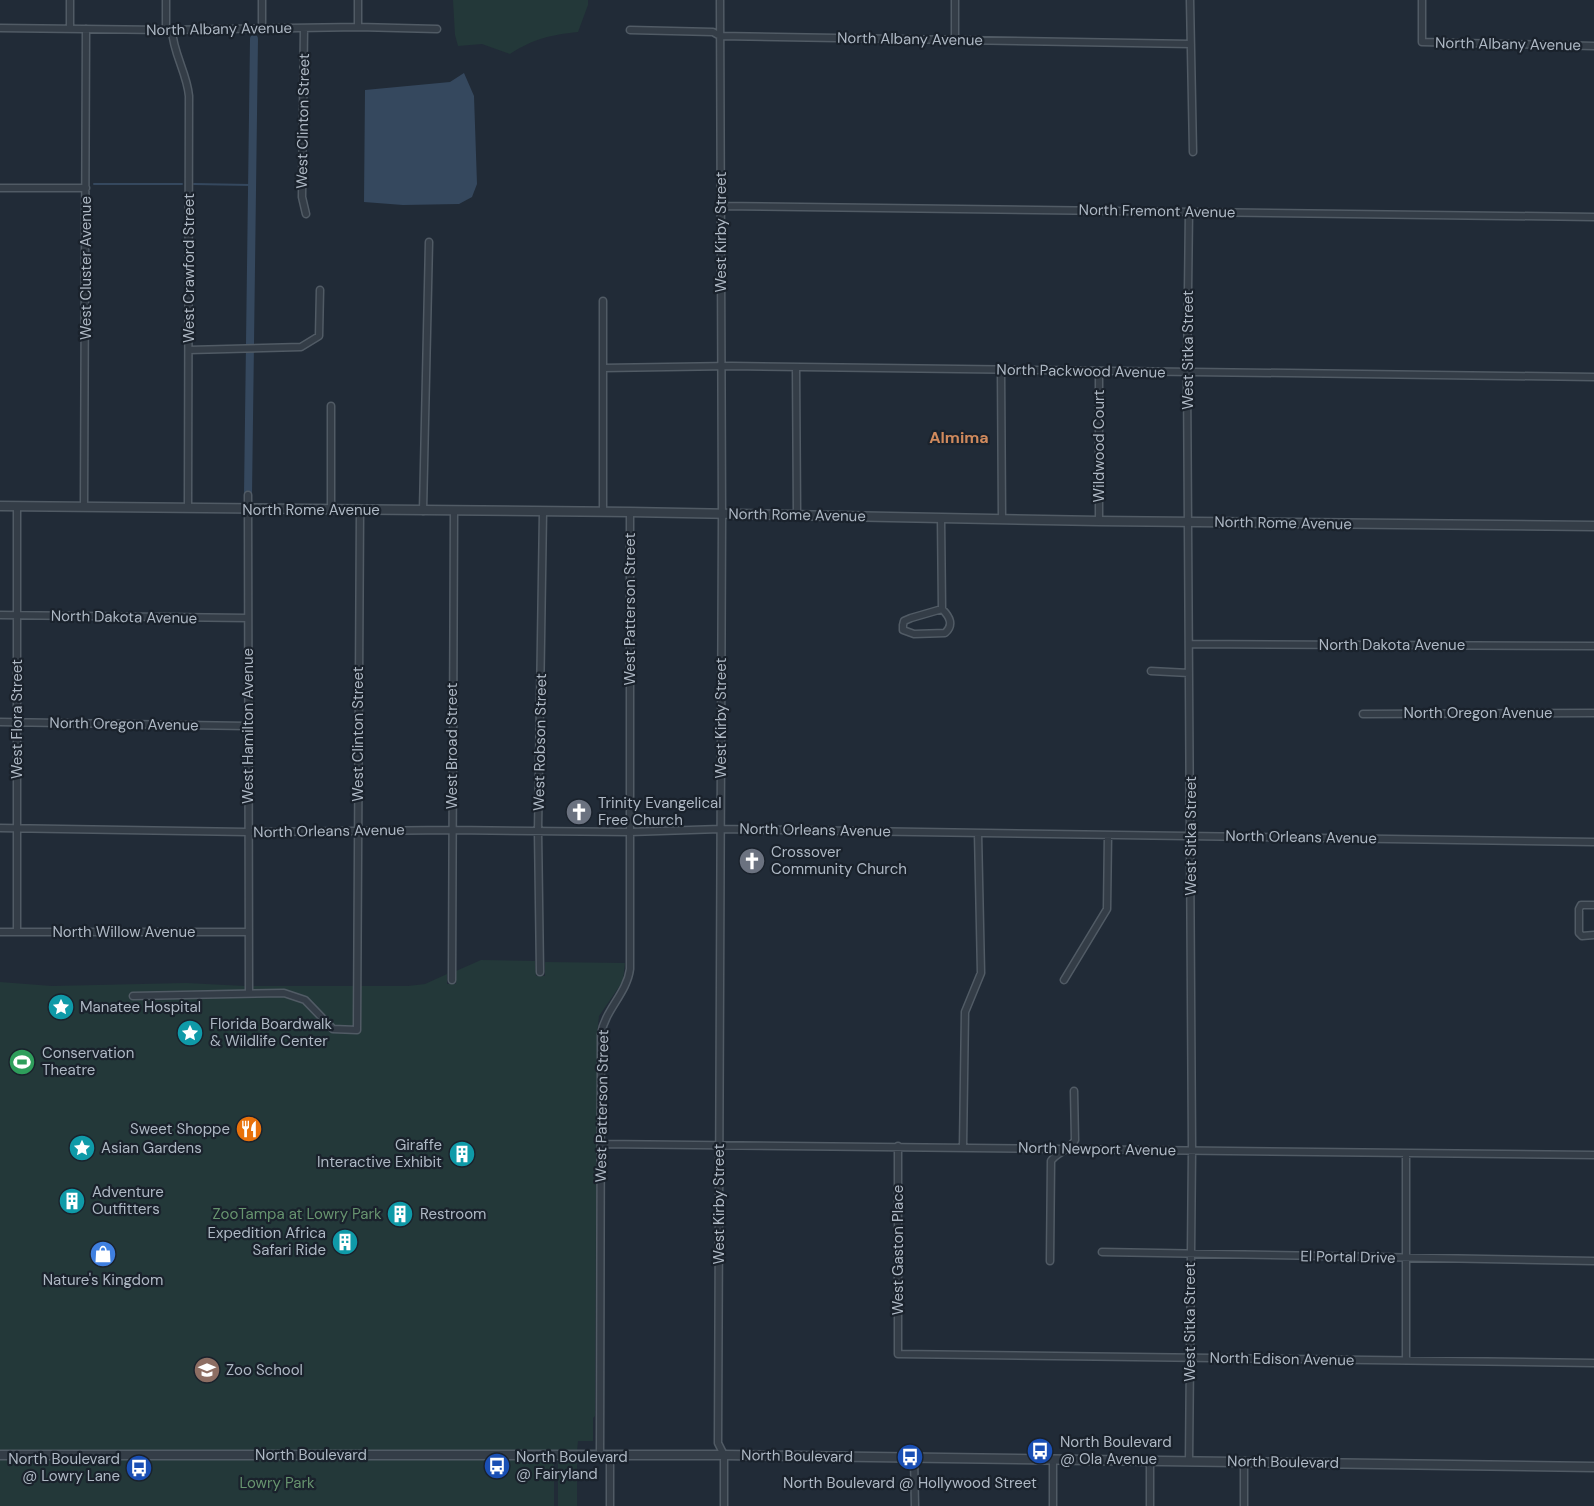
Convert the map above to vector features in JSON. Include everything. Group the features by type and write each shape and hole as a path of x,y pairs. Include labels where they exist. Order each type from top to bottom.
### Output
{"street":[{"path":"70,0 70,29"},
{"name":"West Crawford Street","path":"166,0 169,30 186,79 189,96 188,508"},
{"path":"262,0 262,28"},
{"path":"358,0 358,27"},
{"name":"West Kirby Street","path":"720,0 722,514 718,1443 724,1455 724,1506"},
{"path":"955,0 956,39"},
{"path":"1190,0 1193,152"},
{"name":"North Albany Avenue","path":"1422,0 1422,42 1594,46"},
{"name":"North Albany Avenue","path":"0,28 169,30 358,27 437,29"},
{"name":"West Clinton Street","path":"304,28 302,197 306,214"},
{"name":"West Cluster Avenue","path":"84,507 86,29"},
{"name":"North Albany Avenue","path":"630,30 713,32 720,36 1191,44"},
{"path":"0,188 86,188"},
{"name":"North Fremont Avenue","path":"720,206 1594,217"},
{"name":"West Sitka Street","path":"1189,211 1187,372 1192,1150 1189,1461"},
{"path":"423,511 429,242"},
{"path":"189,351 302,347 320,336 320,290"},
{"path":"603,301 603,512"},
{"name":"North Packwood Avenue","path":"603,368 722,366 1594,377"},
{"path":"796,367 797,515"},
{"path":"1002,370 1002,519"},
{"name":"Wildwood Court","path":"1099,371 1099,521"},
{"path":"331,406 331,509"},
{"name":"West Hamilton Avenue","path":"248,495 247,932 249,993"},
{"name":"North Rome Avenue","path":"0,506 630,512 1099,521 1594,526"},
{"name":"West Flora Street","path":"17,506 17,932"},
{"name":"West Clinton Street","path":"249,993 284,993 305,1000 333,1029 357,1030 360,510"},
{"name":"West Broad Street","path":"452,980 454,511"},
{"name":"West Robson Street","path":"540,972 538,831 543,512"},
{"name":"West Patterson Street","path":"600,1455 602,1028 606,1016 626,986 629,975 630,512"},
{"path":"941,518 942,609 950,619 950,627 945,633 914,634 903,630 903,625 908,620 942,609"},
{"name":"North Dakota Avenue","path":"0,615 248,618"},
{"name":"North Dakota Avenue","path":"1189,644 1594,646"},
{"path":"1151,671 1189,673"},
{"name":"North Oregon Avenue","path":"1363,714 1594,713"},
{"name":"North Oregon Avenue","path":"0,722 247,726"},
{"name":"North Orleans Avenue","path":"0,828 247,832 452,830 630,832 720,829 1594,842"},
{"path":"963,1147 965,1012 981,973 978,833"},
{"path":"1064,980 1107,909 1108,835"},
{"path":"1594,905 1581,905 1579,909 1579,933 1582,936 1594,935"},
{"name":"North Willow Avenue","path":"0,932 247,932"},
{"path":"133,996 249,993"},
{"path":"1050,1261 1051,1161 1055,1155 1068,1148 1075,1140 1074,1091"},
{"name":"North Newport Avenue","path":"600,1144 1594,1155"},
{"name":"West Gaston Place","path":"898,1146 898,1354"},
{"path":"1406,1153 1406,1360"},
{"name":"El Portal Drive","path":"1102,1252 1594,1261"},
{"name":"North Edison Avenue","path":"898,1354 1594,1363"},
{"name":"North Boulevard","path":"0,1455 724,1455 1594,1467"},
{"path":"610,1455 610,1506"},
{"path":"914,1457 915,1506"},
{"path":"1053,1459 1053,1506"},
{"path":"1150,1460 1150,1506"},
{"path":"1244,1461 1244,1506"}],"green space":[{"path":"453,0 588,0 588,5 578,32 542,38 510,54 482,44 458,46"},
{"name":"ZooTampa at Lowry Park","path":"481,960 535,961 536,976 545,976 545,962 625,963 623,981 599,1016 597,1034 593,1441 578,1441 577,1451 0,1451 0,982 52,986 186,983 245,986 408,986 425,984 447,974 447,984 456,984 456,971"},
{"name":"Lowry Park","path":"0,1458 554,1460 554,1506 0,1506"},
{"path":"577,1459 577,1506 558,1506 558,1460"}],"water":[{"path":"464,73 474,96 477,184 472,197 459,204 403,205 364,202 365,90 450,82"}],"waterway":[{"path":"248,495 254,39"},
{"path":"94,184 182,184"},
{"path":"194,184 251,185"}],"place":[{"name":"Trinity Evangelical Free Church","path":"579,812"},
{"name":"Crossover Community Church","path":"752,861"},
{"name":"Manatee Hospital","path":"61,1007"},
{"name":"Florida Boardwalk & Wildlife Center","path":"190,1033"},
{"name":"Conservation Theatre","path":"22,1062"},
{"name":"Sweet Shoppe","path":"249,1129"},
{"name":"Asian Gardens","path":"82,1148"},
{"name":"Giraffe Interactive Exhibit","path":"462,1154"},
{"name":"Adventure Outfitters","path":"72,1201"},
{"name":"Restroom","path":"400,1214"},
{"name":"Expedition Africa Safari Ride","path":"345,1242"},
{"name":"Nature's Kingdom","path":"103,1254"},
{"name":"Zoo School","path":"207,1370"},
{"name":"North Boulevard @ Ola Avenue","path":"1040,1451"},
{"name":"North Boulevard @ Hollywood Street","path":"910,1457"},
{"name":"North Boulevard @ Fairyland","path":"497,1466"},
{"name":"North Boulevard @ Lowry Lane","path":"139,1468"}],"district":[{"name":"Almima","path":"959,437"}]}
